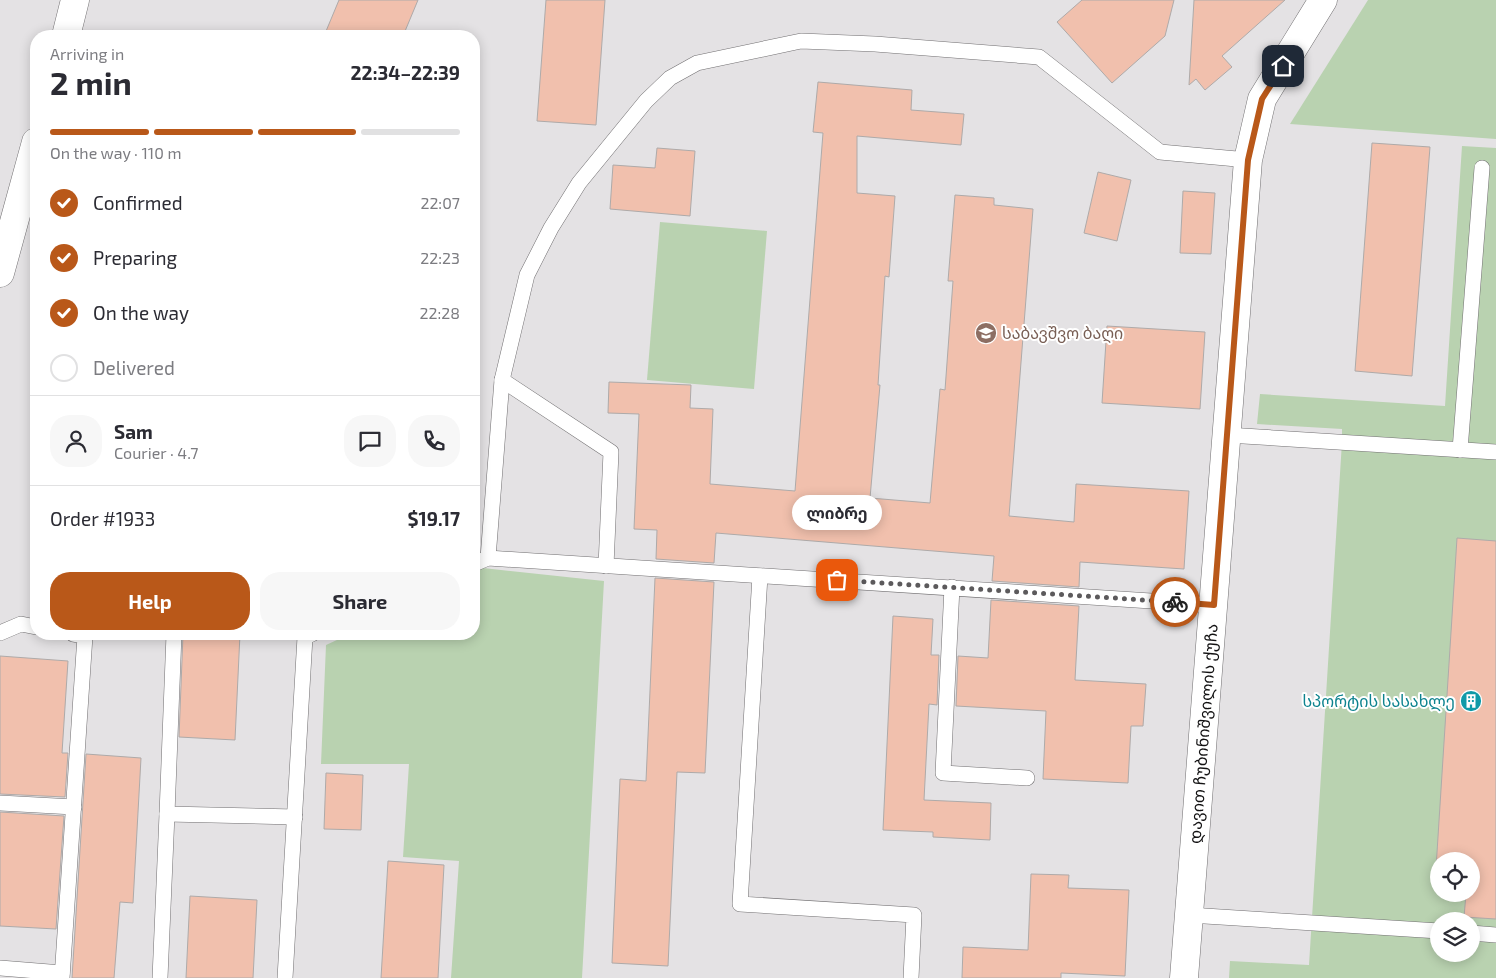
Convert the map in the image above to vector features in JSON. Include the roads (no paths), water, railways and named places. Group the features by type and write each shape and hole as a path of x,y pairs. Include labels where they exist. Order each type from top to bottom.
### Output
{"street":[{"path":"68,30 76,0"},
{"name":"დავით ჩუბინიშვილის ქუჩა","path":"1184,978 1248,160 1262,99 1323,0"},
{"path":"0,273 30,164"}],"lane":[{"path":"488,558 502,380 527,275 550,228 579,183 646,101 670,78 697,63 801,40 1039,57 1160,152 1248,160"},
{"path":"1460,450 1482,168"},
{"path":"502,380 611,452 606,566"},
{"path":"1226,435 1496,452"},
{"path":"480,561 488,558 1214,605"},
{"path":"760,576 740,904 914,915 911,978"},
{"path":"952,587 943,772 1027,778"},
{"path":"0,633 21,624 30,625"},
{"path":"0,968 62,975 85,640"},
{"path":"160,978 174,640"},
{"path":"285,978 308,640"},
{"path":"0,802 74,806"},
{"path":"167,814 295,818"},
{"path":"1189,915 1430,930"},
{"path":"1480,934 1496,935"}],"place":[{"name":"საბავშვო ბაღი","path":"986,333"},
{"name":"ლიბრე","path":"837,580"},
{"name":"სპორტის სასახლე","path":"1471,701"}]}
